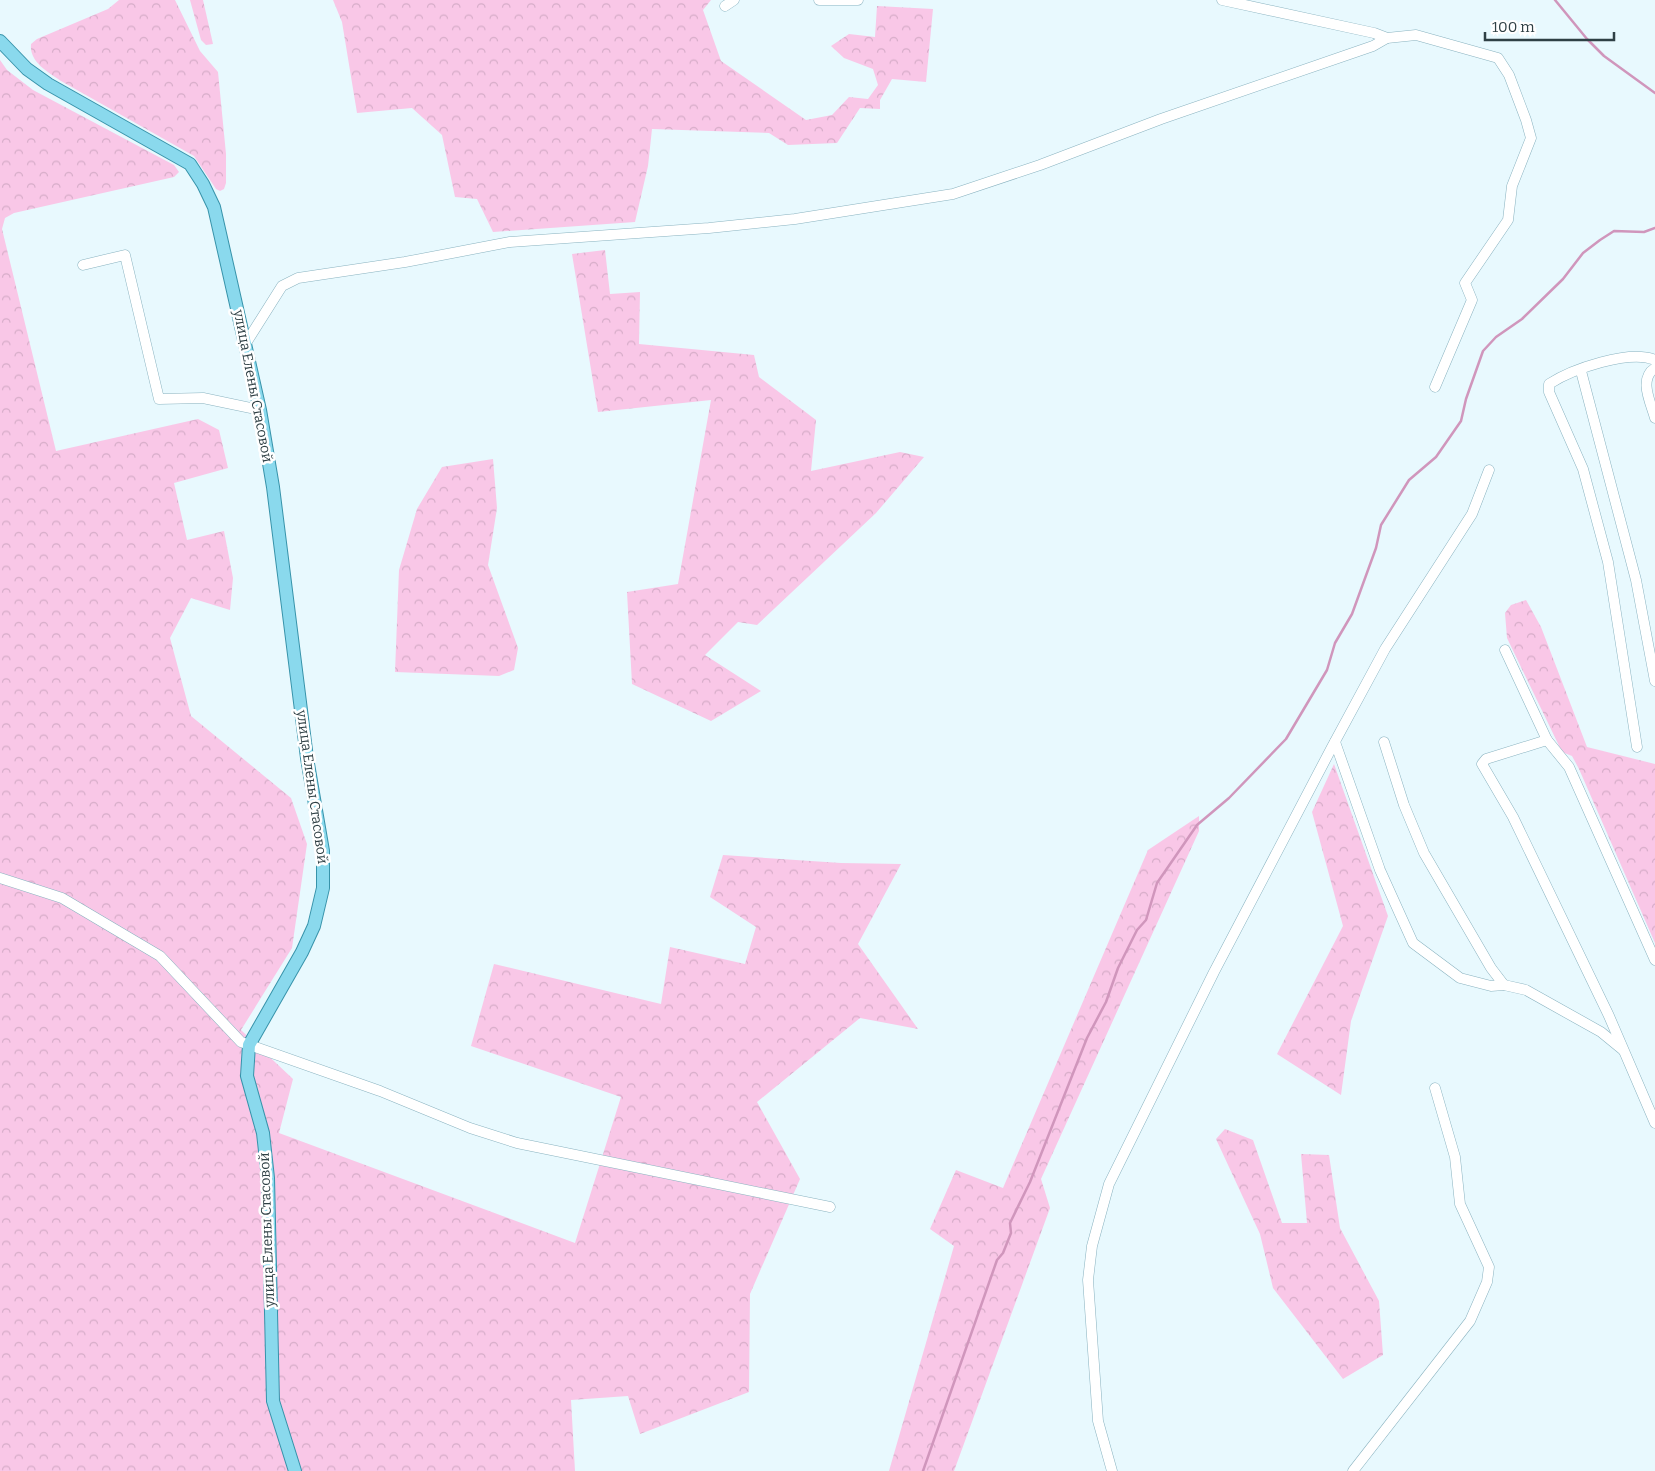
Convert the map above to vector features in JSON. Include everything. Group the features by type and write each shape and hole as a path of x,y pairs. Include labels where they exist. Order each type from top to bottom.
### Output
{"main road":[{"name":"улица Елены Стасовой","path":"0,40 27,69 48,84 190,164 203,184 214,207 260,410 272,486 307,758 323,851 324,888 314,926 302,952 248,1044 247,1076 262,1133 268,1178 273,1402 295,1471"}],"street":[{"path":"819,0 858,0"},
{"path":"1222,0 1374,33 1388,38"},
{"path":"246,343 282,286 298,278 405,262 510,242 709,228 795,219 953,194 1040,165 1160,119 1373,46 1388,38 1416,35 1498,58 1509,75 1526,120 1530,138 1512,186 1508,220 1465,283 1472,300 1435,387"},
{"path":"83,264 126,256 159,399 203,398 260,410"},
{"path":"1637,747 1608,562 1583,470 1549,392 1549,384 1559,378 1596,364 1624,357 1642,355 1655,360"},
{"path":"1655,368 1647,377 1646,385 1655,418"},
{"path":"1581,370 1636,580 1655,681"},
{"path":"1112,1471 1098,1421 1088,1280 1092,1246 1110,1184 1214,972 1335,742 1385,649 1472,514 1489,470"},
{"path":"1505,650 1546,740 1569,767 1655,960"},
{"path":"1546,740 1486,759 1482,764 1513,817 1609,1016 1655,1123"},
{"path":"1335,742 1377,862 1413,943 1460,978 1491,986 1504,985 1526,990 1601,1032 1624,1052"},
{"path":"1384,742 1404,804 1424,853 1491,968 1504,985"},
{"path":"0,878 62,898 160,956 241,1042 380,1091 470,1128 517,1144 830,1207"},
{"path":"1354,1471 1470,1321 1487,1282 1489,1267 1460,1204 1455,1157 1435,1088"}],"green space":[{"path":"119,0 175,0 200,51 218,72 226,154 226,183 224,189 220,191 216,189 194,156 61,81 40,66 33,56 31,44 37,39 108,9"},
{"path":"190,0 203,0 213,44 206,45 201,40"},
{"path":"333,0 711,0 703,10 721,61 806,120 832,115 849,97 868,99 878,85 873,69 844,58 831,46 849,34 875,37 877,6 933,9 926,82 892,79 880,100 880,109 860,108 837,143 788,145 769,133 652,129 648,166 635,222 493,232 477,199 455,197 442,135 412,108 357,113 342,22"},
{"path":"0,60 7,70 33,90 174,165 179,172 174,177 14,213 5,218 2,229 56,451 198,419 219,430 228,468 174,483 187,540 224,531 233,578 230,610 191,598 170,638 191,716 291,798 307,844 292,948 241,1030 293,1079 279,1133 575,1243 621,1097 471,1046 494,964 661,1004 670,947 745,964 756,927 710,897 723,855 841,863 901,864 858,944 918,1029 860,1018 757,1102 800,1179 750,1294 749,1392 640,1434 628,1396 571,1400 575,1471 0,1471"},
{"path":"605,250 610,294 640,292 639,344 754,355 759,377 816,420 811,471 900,452 924,457 876,513 757,625 738,622 705,655 761,691 711,721 632,684 627,592 678,584 711,400 598,412 572,254"},
{"path":"493,459 497,508 488,565 518,648 514,670 499,676 395,672 399,570 417,509 442,467"},
{"path":"1526,600 1541,627 1587,747 1655,764 1655,943 1579,769 1572,756 1562,752 1507,638 1505,613 1511,605"},
{"path":"1334,764 1388,916 1351,1021 1341,1095 1277,1054 1343,926 1312,812"},
{"path":"1199,816 1199,831 1041,1179 1050,1208 954,1471 889,1471 954,1246 930,1229 956,1170 1003,1188 1148,850"},
{"path":"1225,1129 1253,1140 1282,1223 1307,1223 1301,1154 1329,1155 1340,1228 1379,1301 1383,1355 1343,1379 1273,1288 1260,1234 1216,1139"}],"waterway":[{"path":"1555,0 1587,39 1604,56 1655,93"},
{"path":"923,1471 997,1260 1003,1253 1011,1233 1010,1223 1030,1182 1087,1038 1106,1002 1118,968 1137,930 1146,920 1157,883 1197,825 1229,798 1286,739 1327,670 1335,643 1352,614 1376,548 1381,525 1409,480 1436,457 1461,421 1466,399 1483,351 1496,337 1522,319 1563,279 1583,253 1600,240 1614,231 1644,232 1655,228"}]}
